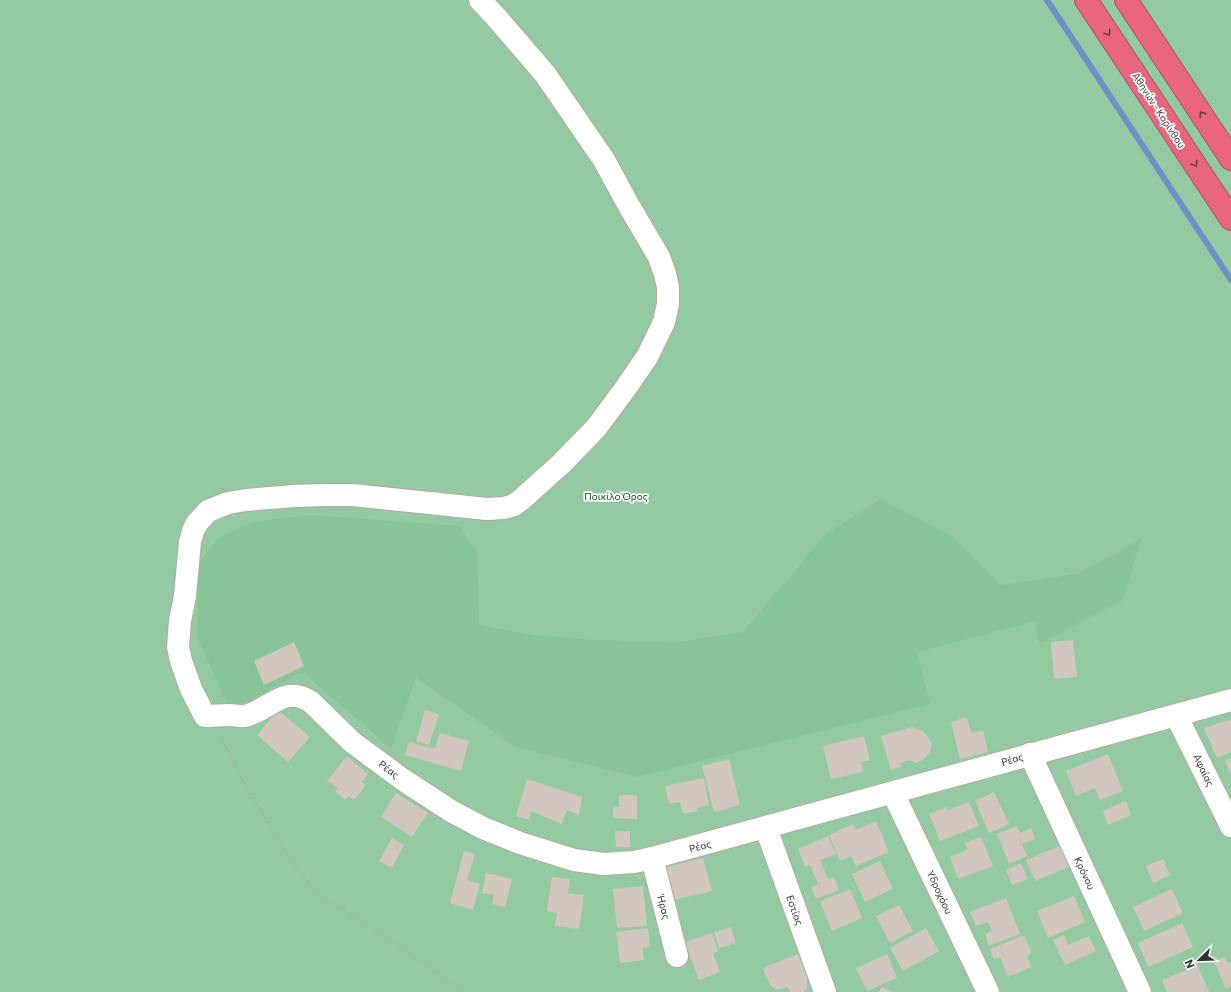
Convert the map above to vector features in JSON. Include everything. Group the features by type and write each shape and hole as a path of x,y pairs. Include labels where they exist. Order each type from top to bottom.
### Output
{"highway":[{"name":"Αθηνών - Κορίνθου","path":"1086,0 1231,219"},
{"path":"1126,0 1231,159"}],"street":[{"path":"205,716 191,689 183,667 178,646 180,621 185,596 190,542 193,531 202,516 208,511 228,503 294,496 352,495 487,509 504,508 514,505 561,464 596,428 647,357 664,322 668,304 666,274 659,257 604,160 545,74 480,0"},
{"name":"Ρέας","path":"205,716 246,716 286,697 296,696 304,698 352,742 402,779 451,812 483,828 520,843 574,860 604,864 652,858 1231,700"},
{"name":"Αφαίας","path":"1176,715 1231,826"},
{"name":"Κρόνου","path":"1030,754 1140,992"},
{"name":"Υδροχόου","path":"893,793 988,992"},
{"name":"Εστίας","path":"766,828 825,992"},
{"name":"Ήρας","path":"652,858 677,956"}],"path":[{"path":"205,716 222,739 250,794 294,865 317,893 406,950 464,992"}],"green space":[{"name":"Ποικίλο Όρος","path":"0,0 1231,0 1231,992 0,992"},
{"path":"881,499 951,536 1001,585 1077,574 1141,539 1123,600 1042,642 1038,642 1036,621 917,652 930,704 638,777 516,747 416,678 391,748 302,672 231,711 198,639 197,565 218,538 252,522 311,515 460,526 478,555 479,625 533,635 592,640 678,642 743,632 826,534"}],"building":[{"path":"1073,640 1077,677 1054,679 1051,642"},
{"path":"294,642 304,666 264,685 254,661"},
{"path":"278,710 310,737 288,762 257,735"},
{"path":"425,710 439,714 429,745 416,741"},
{"path":"967,717 971,733 983,730 988,752 960,759 951,722"},
{"path":"1231,719 1231,752 1217,758 1204,728"},
{"path":"912,727 923,731 930,739 932,744 929,754 921,761 916,763 910,760 900,763 901,767 891,770 881,736"},
{"path":"440,733 469,741 461,771 405,755 409,742 435,749"},
{"path":"864,736 870,760 861,762 863,772 831,779 823,746"},
{"path":"1108,754 1123,791 1100,800 1095,788 1076,796 1066,771"},
{"path":"347,756 368,774 362,782 366,785 354,800 349,796 346,800 335,792 338,788 327,781"},
{"path":"1231,758 1231,775 1225,761"},
{"path":"729,759 740,805 714,812 702,766"},
{"path":"704,778 709,805 697,808 698,811 683,814 680,802 669,804 665,786"},
{"path":"527,779 582,797 579,815 567,810 562,824 531,811 529,820 516,816"},
{"path":"994,792 1009,824 989,833 975,801"},
{"path":"396,793 428,813 412,837 381,817"},
{"path":"619,795 637,795 637,819 613,818 613,807 619,807"},
{"path":"1126,801 1131,815 1108,825 1103,811"},
{"path":"969,802 979,826 940,841 929,814 947,807 948,810"},
{"path":"876,821 889,852 856,866 851,856 840,861 829,835 853,824 856,830"},
{"path":"1017,826 1020,833 1031,828 1035,839 1022,844 1027,856 1009,864 997,834"},
{"path":"615,831 630,831 630,847 616,847"},
{"path":"828,836 836,854 820,860 828,879 834,877 839,890 816,899 811,887 818,884 810,865 805,867 798,849"},
{"path":"981,837 993,866 958,879 950,857 968,849 965,843"},
{"path":"392,838 404,845 392,868 379,861"},
{"path":"1060,846 1069,867 1035,881 1026,860"},
{"path":"464,851 475,854 467,880 480,884 473,910 450,903"},
{"path":"703,858 712,891 670,901 662,868"},
{"path":"1163,859 1170,875 1153,883 1146,866"},
{"path":"880,861 893,889 865,902 852,874"},
{"path":"1021,863 1028,879 1012,885 1006,870"},
{"path":"486,873 512,879 505,907 492,904 494,895 482,893"},
{"path":"552,877 570,879 568,893 584,895 579,929 555,926 557,913 547,911"},
{"path":"643,886 647,926 617,928 613,889"},
{"path":"850,889 862,918 832,931 820,901"},
{"path":"1172,889 1183,913 1144,931 1133,907"},
{"path":"1074,896 1085,922 1048,938 1037,911"},
{"path":"1006,898 1020,934 989,946 985,934 992,931 988,922 976,926 970,912"},
{"path":"899,905 913,931 890,943 876,916"},
{"path":"1182,923 1193,947 1148,967 1138,943"},
{"path":"731,927 736,943 719,948 714,932"},
{"path":"648,928 650,947 643,948 644,960 620,963 616,932"},
{"path":"926,928 939,951 903,971 890,948"},
{"path":"712,933 718,951 713,953 720,972 699,980 685,942"},
{"path":"1024,935 1032,953 1027,956 1031,967 1008,977 1000,957 994,959 990,949"},
{"path":"1064,935 1068,945 1089,936 1096,951 1065,965 1053,940"},
{"path":"798,954 807,978 807,988 804,992 790,992 787,987 777,990 770,985 763,968"},
{"path":"887,954 897,978 867,991 856,968"},
{"path":"1225,957 1227,963 1231,962 1231,986 1226,989 1214,961"},
{"path":"1198,966 1209,992 1167,992 1162,980"},
{"path":"881,987 893,992 879,992"}],"waterway":[{"path":"1047,0 1231,280"}]}
